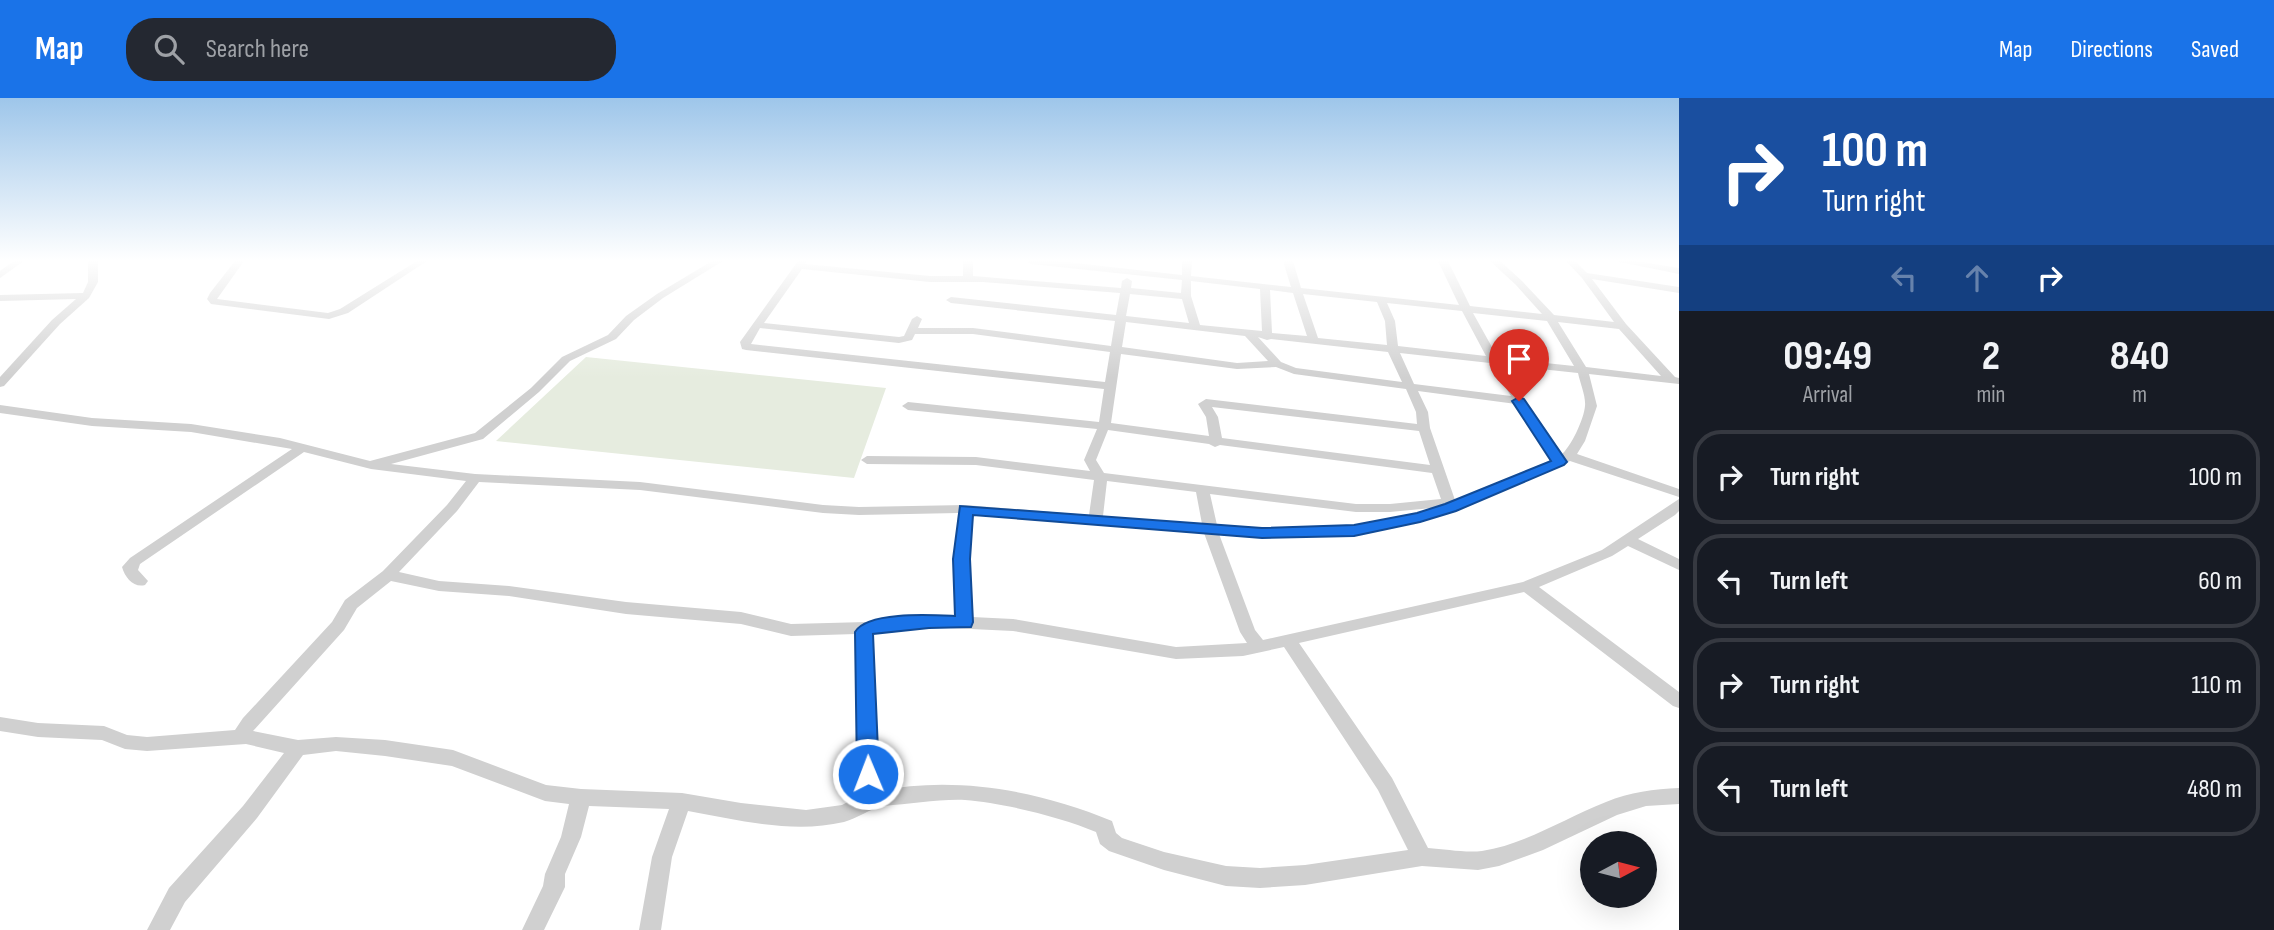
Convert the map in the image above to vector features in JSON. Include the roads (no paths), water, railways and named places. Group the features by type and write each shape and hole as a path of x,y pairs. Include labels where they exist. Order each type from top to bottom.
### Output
{"street":[{"path":"0,384 56,322 82,300"},
{"path":"213,300 329,316 344,311 362,300"},
{"path":"371,465 478,436 535,390 566,359 612,337 630,318 655,300"},
{"path":"775,300 745,342 746,347 1110,386"},
{"path":"951,300 1195,325 1266,337 1677,383"},
{"path":"1095,520 1101,478 1090,460 1104,426 1124,300"},
{"path":"1187,300 1195,325"},
{"path":"1265,300 1266,337"},
{"path":"1301,300 1314,342"},
{"path":"1450,505 1413,387 1394,351 1390,321 1381,300 1622,326"},
{"path":"1461,300 1519,401 1564,459 1679,493"},
{"path":"0,409 92,422 191,428 303,447 371,465 475,478 640,486 835,510 965,509 1262,533 1354,531 1420,517 1450,505 1564,459 1579,441 1591,406 1583,371 1550,317 1535,300"},
{"path":"1602,300 1622,326 1677,383"},
{"path":"758,325 899,340 908,338 917,319"},
{"path":"911,331 973,331 1237,366 1278,364"},
{"path":"1249,334 1278,364 1294,372 1519,401"},
{"path":"1216,443 1216,432 1204,404 1206,403 1424,428"},
{"path":"908,406 1104,426 1216,443 1437,470"},
{"path":"140,581 131,572 130,567 135,561 303,447"},
{"path":"867,460 976,461 1356,508 1450,505"},
{"path":"246,737 244,731 249,723 338,626 351,604 388,575 452,508 475,478"},
{"path":"1202,490 1209,529 1239,611 1259,647"},
{"path":"964,622 961,559 965,509"},
{"path":"388,575 439,586 509,591 626,608 741,618 780,629 867,628 929,621 964,622 1013,625 1176,653 1224,652 1259,647 1527,586 1607,553 1676,511"},
{"path":"1628,540 1679,565"},
{"path":"1527,586 1679,701"},
{"path":"867,628 864,632 869,801"},
{"path":"1287,639 1385,784 1422,857"},
{"path":"0,724 38,730 104,733 125,741 147,744 246,737 298,748 336,744 385,748 453,758 545,793 682,801 741,813 806,819 844,813 869,801 964,792 1079,816 1105,827 1107,838 1116,845 1164,861 1226,876 1305,875 1422,857 1478,861 1536,844 1612,808 1646,798 1679,796"},
{"path":"158,930 177,895 250,811 298,748"},
{"path":"533,930 554,887 555,874 571,837 581,797"},
{"path":"650,930 662,857 682,801"}]}
